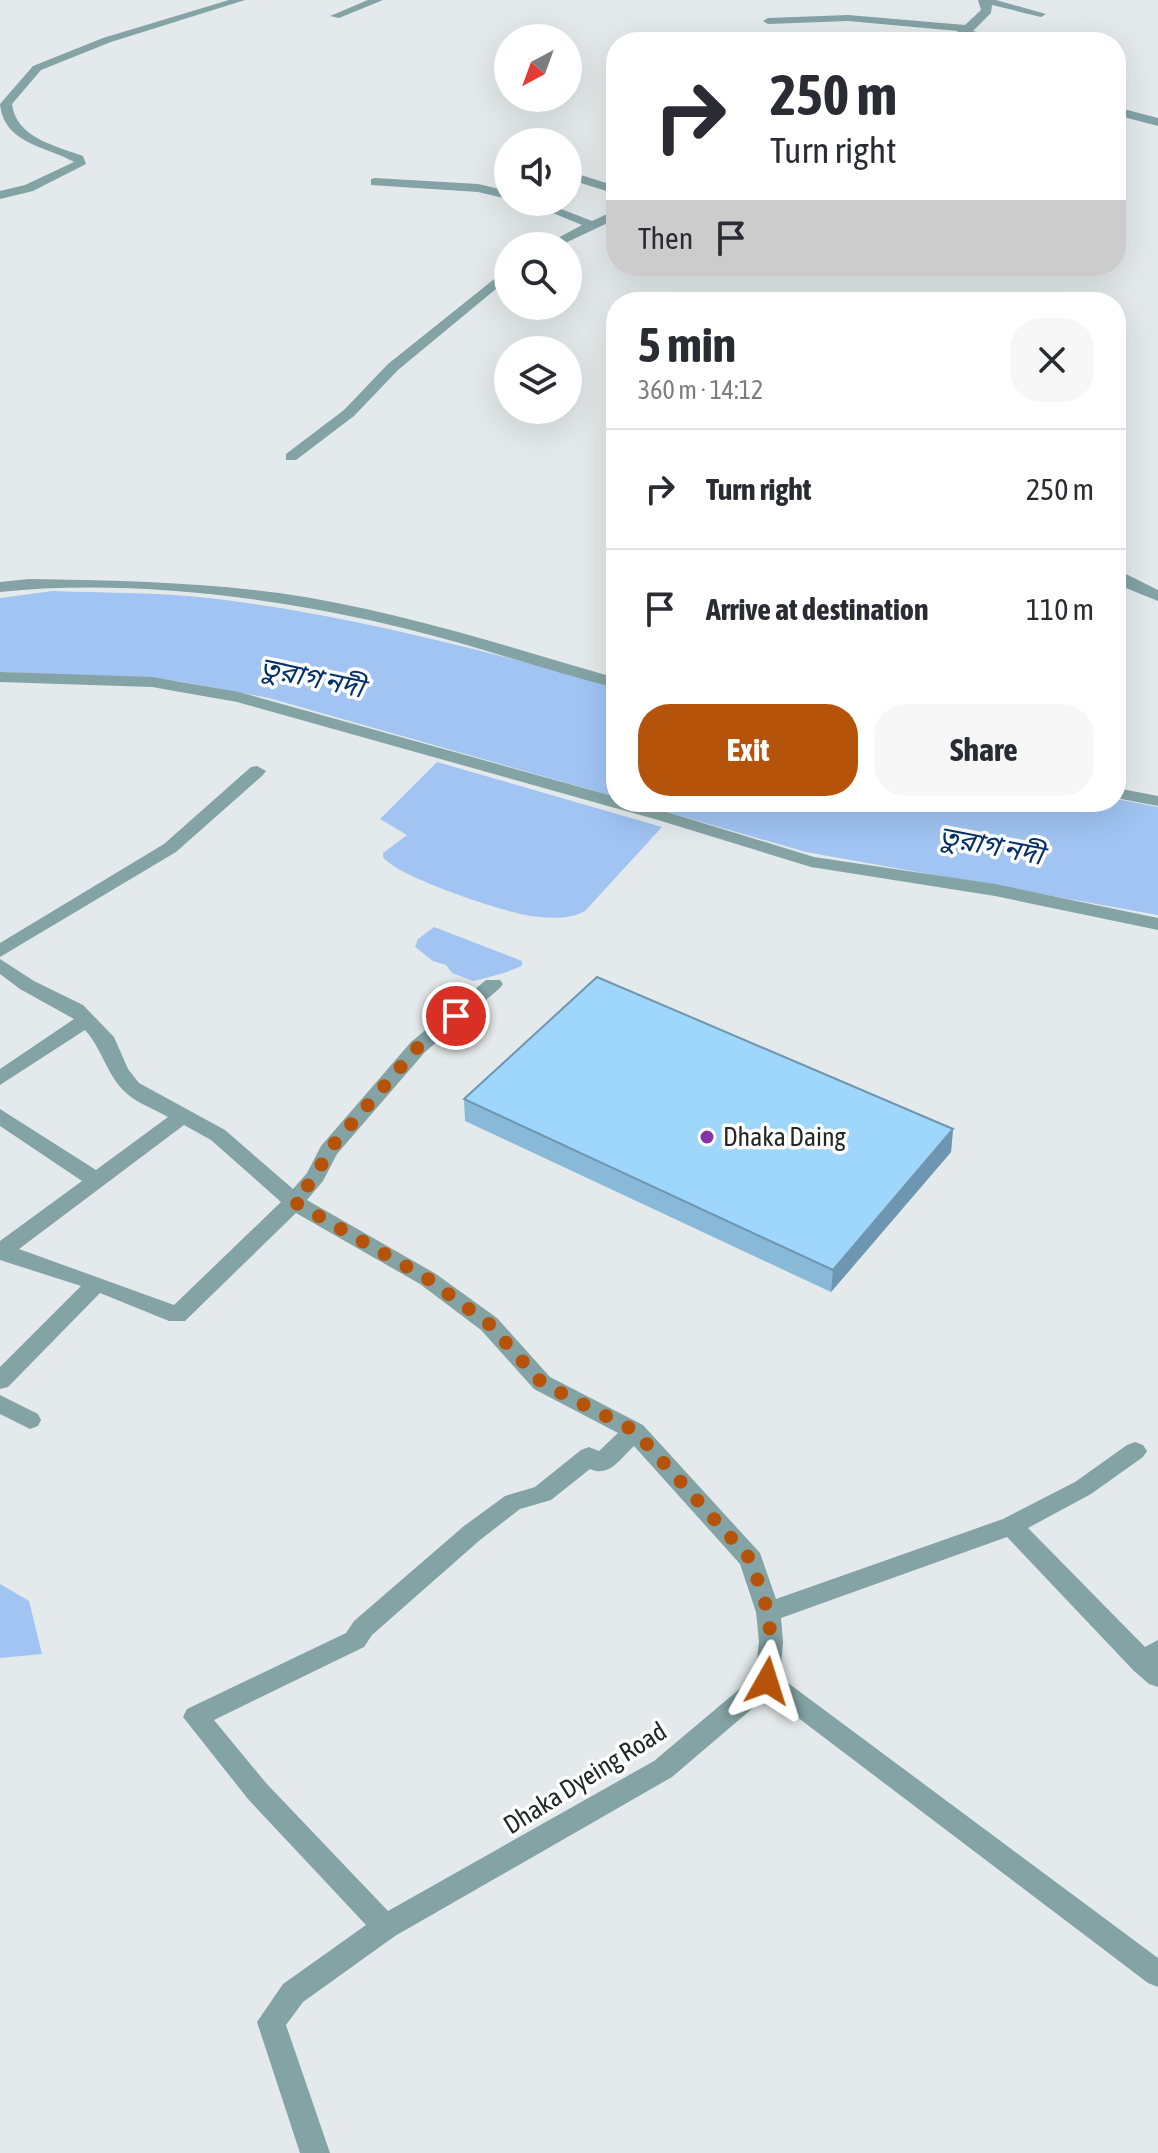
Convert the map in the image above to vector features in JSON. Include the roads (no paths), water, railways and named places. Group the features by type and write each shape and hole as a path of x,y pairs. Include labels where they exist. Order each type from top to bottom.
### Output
{"street":[{"path":"0,195 29,188 80,164 79,159 21,133 8,119 6,104 37,68 128,32 240,0"},
{"path":"335,16 378,0"},
{"path":"966,31 987,11 984,1 1041,14"},
{"path":"768,21 848,18 970,32"},
{"path":"1126,114 1158,122"},
{"path":"582,179 606,187"},
{"path":"375,182 478,188 494,192"},
{"path":"569,216 592,225"},
{"path":"578,232 606,219"},
{"path":"291,457 349,413 434,330 494,283"},
{"path":"1126,583 1158,596"},
{"path":"0,587 29,584 139,585 280,598 412,625 606,680"},
{"path":"0,677 152,682 239,697 606,800"},
{"path":"0,951 170,848 257,771"},
{"path":"1126,795 1158,801"},
{"path":"650,812 811,862 995,890 1158,924"},
{"path":"0,965 27,985 76,1009 107,1042 119,1071 132,1088 218,1135 294,1202 428,1279 489,1324 542,1383 635,1431 751,1560 768,1612 771,1642 767,1681 1158,1974"},
{"path":"1,1252 97,1283 177,1315 294,1202 316,1176 328,1151 418,1047 493,984"},
{"path":"0,1078 86,1020"},
{"path":"0,1116 97,1181"},
{"path":"1,1252 183,1116"},
{"path":"0,1381 97,1283"},
{"path":"0,1404 30,1420"},
{"path":"385,1927 257,1791 196,1717 355,1640 363,1628 461,1542 513,1502 543,1494 589,1456 600,1464 635,1431"},
{"path":"768,1612 1011,1526 1083,1488 1135,1451"},
{"path":"1011,1526 1153,1664"},
{"name":"Dhaka Dyeing Road","path":"315,2153 271,2022 293,1993 385,1927 663,1769 767,1681"}],"water":[{"name":"তুরাগ নদী","path":"53,591 145,593 252,604 357,622 606,683 606,794 269,698 178,681 0,672 0,598"},
{"path":"437,762 662,827 585,911 552,918 498,908 429,883 392,865 383,853 407,835 380,819"},
{"name":"তুরাগ নদী","path":"1126,801 1158,807 1158,915 806,852 667,812 1126,812"},
{"path":"434,927 522,961 522,965 473,981 452,973 446,965 433,961 415,947 418,939"},
{"path":"0,1584 29,1601 42,1654 0,1658"}],"place":[{"name":"Dhaka Daing","path":"707,1137"}]}
